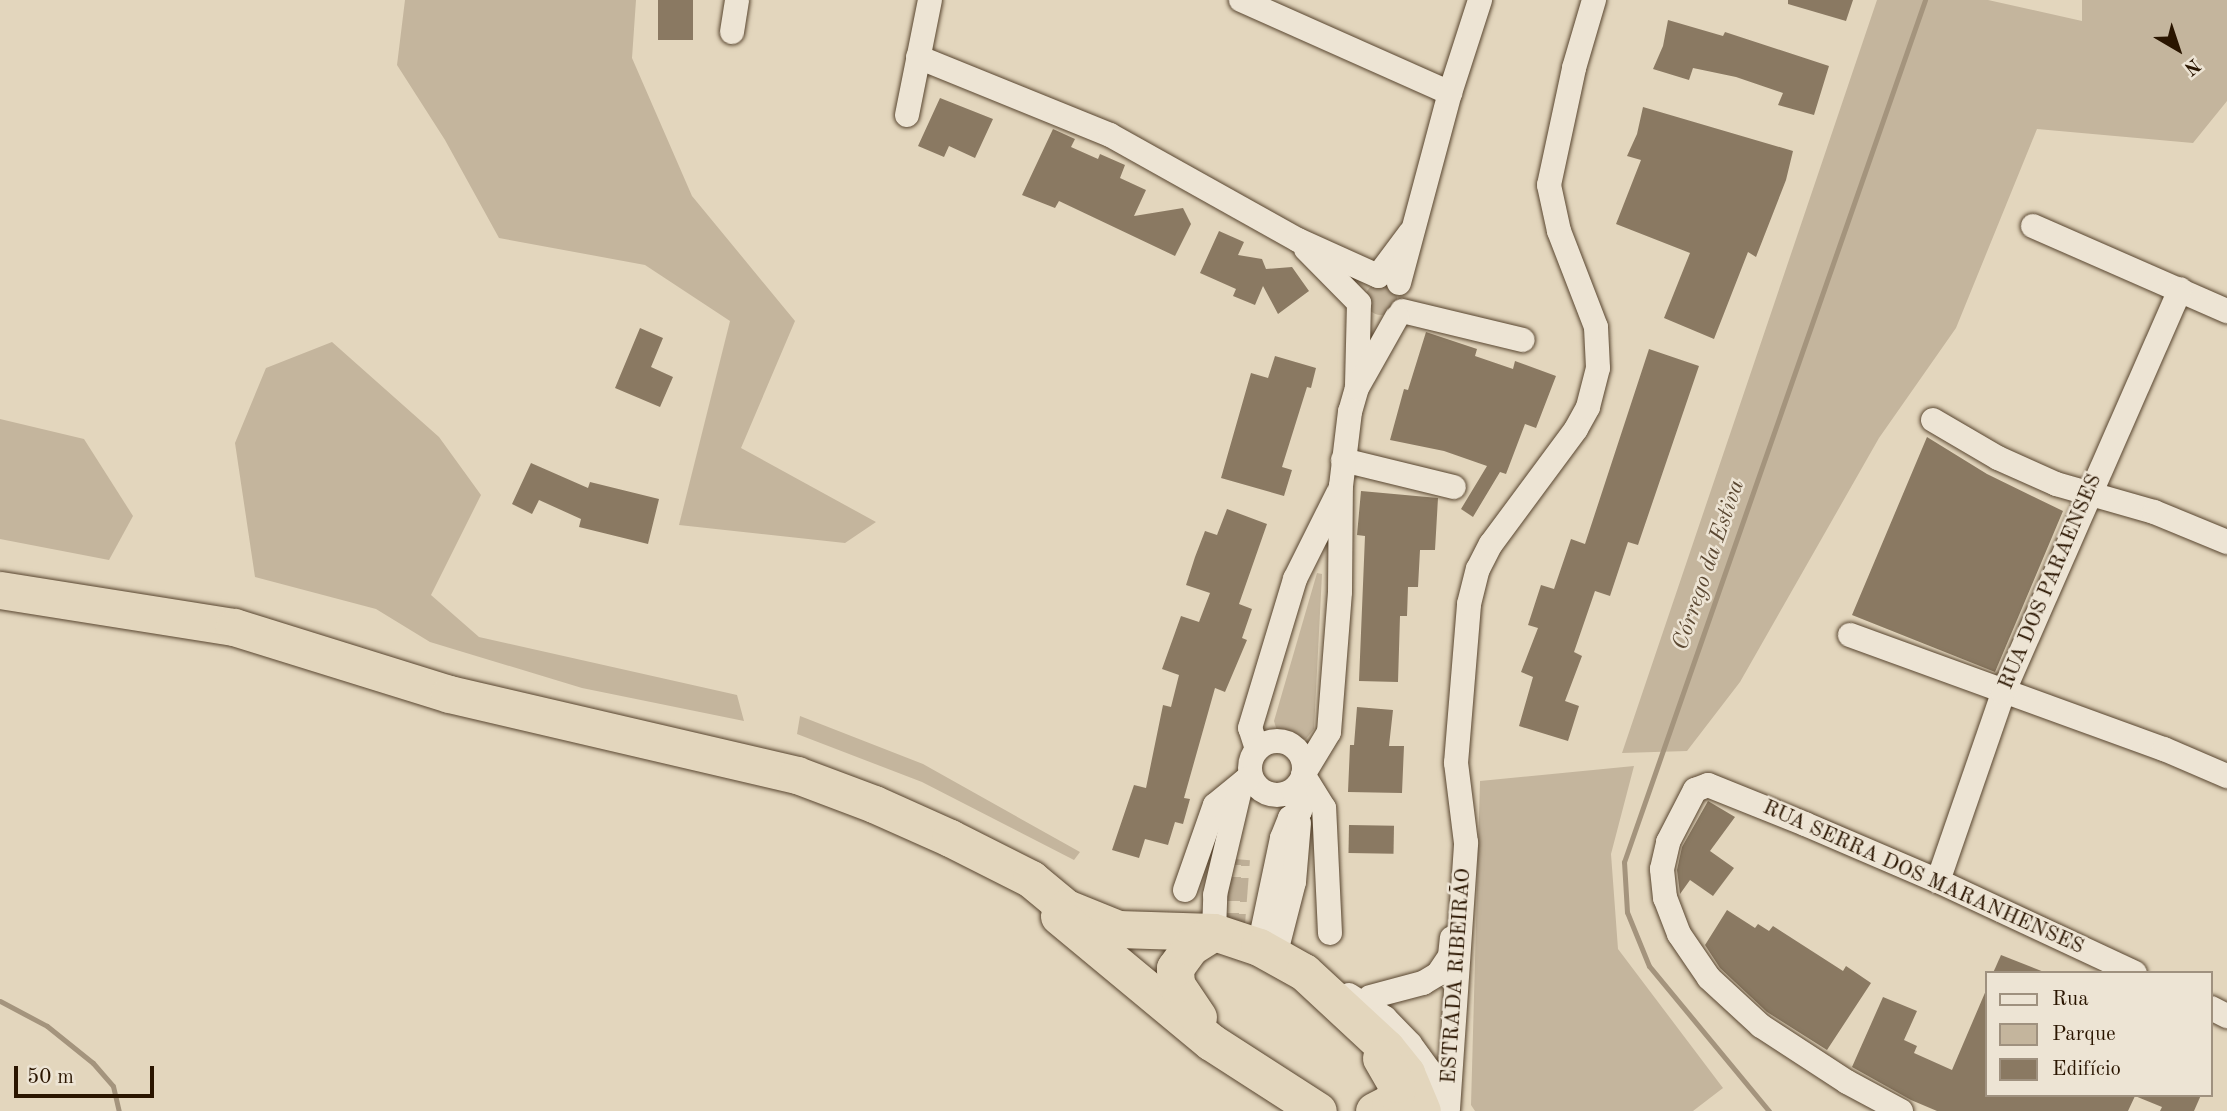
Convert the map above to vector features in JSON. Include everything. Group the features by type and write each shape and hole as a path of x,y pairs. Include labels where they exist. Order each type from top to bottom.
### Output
{"highway":[{"path":"0,590 234,627 449,694 797,775 874,804 950,838 1031,879 1066,908 1118,929 1214,932 1289,964 1359,1005 1386,1048 1440,1110"},
{"path":"950,838 1084,935 1216,1043 1318,1111"},
{"path":"1214,932 1180,957 1173,977 1216,1043"},
{"path":"1359,1005 1396,1084 1396,1093 1390,1103 1374,1111"}],"street":[{"path":"732,32 737,0"},
{"path":"907,115 930,0"},
{"path":"1241,0 1450,93"},
{"path":"1299,792 1329,732 1340,592 1341,486 1343,460 1357,388 1361,288 1388,279 1410,233 1480,0"},
{"name":"ESTRADA RIBEIRÃO","path":"1440,1110 1466,844 1456,763 1473,584 1491,544 1576,429 1588,407 1598,368 1596,327 1559,231 1549,185 1574,68 1594,0"},
{"path":"918,57 1110,135 1298,240 1388,279 1405,296 1399,314 1357,388"},
{"path":"2033,226 2227,310"},
{"path":"1298,240 1359,303 1367,317 1374,321 1382,322 1399,314 1523,340"},
{"name":"RUA DOS PARAENSES","path":"1938,881 2003,693 2180,289"},
{"path":"1933,420 1998,458 2088,495 2154,512 2227,542"},
{"path":"1343,460 1454,487"},
{"path":"1330,933 1324,808 1299,792 1276,795 1259,789 1253,782 1250,765 1257,748 1250,728 1295,579 1341,486"},
{"path":"1850,635 2003,693 2164,749 2227,776"},
{"path":"1257,748 1273,741 1291,744 1302,757 1289,964 1362,1002 1384,1018 1433,1076"},
{"path":"1238,859 1250,793 1248,778"},
{"path":"1185,890 1215,805 1248,778"},
{"path":"1214,932 1215,895 1241,785 1248,778"},
{"name":"RUA SERRA DOS MARANHENSES","path":"1901,1111 1847,1082 1761,1026 1709,978 1679,934 1665,898 1662,869 1668,842 1690,798 1699,787 1711,786 1938,881 2131,971"},
{"name":"ESTRADA RIBEIRÃO","path":"1359,1005 1423,983 1445,965 1450,956 1466,844"},
{"path":"1359,1005 1415,1030 1427,1049 1440,1110"}],"green space":[{"path":"405,0 636,0 632,58 692,196 795,321 741,448 876,522 845,543 679,525 730,321 645,265 499,238 445,140 397,65"},
{"path":"1877,0 1988,0 2082,21 2082,0 2227,0 2227,101 2193,143 2037,129 1956,328 1879,438 1740,682 1687,751 1622,753"},
{"path":"1381,283 1392,288 1397,299 1392,310 1381,315 1370,310 1365,299 1370,288"},
{"path":"332,342 439,437 481,495 431,595 479,637 737,695 744,721 582,688 430,642 376,609 255,577 235,443 266,368"},
{"path":"0,419 84,439 133,516 109,560 0,539"},
{"path":"1317,573 1322,574 1314,729 1306,739 1295,742 1285,739 1277,731 1274,721"},
{"path":"800,716 923,764 1080,852 1074,860 922,782 797,734"},
{"path":"1634,766 1611,854 1618,949 1723,1088 1693,1111 1475,1111 1471,1105 1480,781"}],"building":[{"path":"658,0 693,0 693,40 658,40"},
{"path":"1788,0 1853,0 1846,21 1788,4"},
{"path":"1668,20 1723,36 1725,32 1829,66 1814,115 1778,105 1783,93 1736,77 1693,68 1689,80 1653,69 1663,46"},
{"path":"940,98 993,119 975,158 949,146 944,157 918,146"},
{"path":"1643,107 1793,151 1786,180 1756,257 1748,252 1714,339 1664,318 1690,253 1616,224 1641,160 1627,156 1637,134"},
{"path":"1053,129 1075,139 1071,147 1098,159 1100,154 1125,165 1120,178 1146,190 1134,216 1183,208 1191,224 1175,256 1059,201 1055,208 1022,195"},
{"path":"1219,231 1244,242 1238,255 1262,259 1266,269 1292,267 1309,291 1278,314 1263,286 1255,305 1233,296 1236,289 1200,273"},
{"path":"640,328 663,338 651,367 673,377 660,407 615,388"},
{"path":"1426,332 1477,349 1475,356 1513,369 1515,361 1556,376 1536,428 1525,424 1506,474 1500,472 1473,517 1461,509 1487,466 1444,451 1390,440 1404,389 1408,390"},
{"path":"1649,349 1699,366 1638,545 1628,542 1610,596 1595,591 1574,652 1582,656 1565,701 1579,706 1568,741 1519,726 1533,677 1521,672 1538,628 1528,625 1541,585 1554,589 1571,539 1585,544"},
{"path":"1275,356 1316,368 1311,388 1307,387 1282,467 1292,470 1284,496 1221,478 1251,373 1268,378"},
{"path":"1927,437 1987,474 2063,511 1995,672 1852,615"},
{"path":"531,463 588,488 590,482 659,499 648,544 579,527 581,519 539,500 532,514 512,504"},
{"path":"1361,491 1438,498 1435,550 1420,550 1418,587 1408,587 1407,616 1400,616 1398,682 1359,681 1365,536 1357,535"},
{"path":"1227,509 1267,524 1239,604 1252,609 1242,638 1247,640 1225,692 1215,688 1184,798 1190,799 1183,824 1175,822 1168,845 1145,839 1139,858 1112,850 1134,785 1146,788 1163,705 1171,707 1179,675 1162,669 1181,616 1199,622 1210,593 1186,585 1195,557 1205,531 1217,535"},
{"path":"1357,707 1393,710 1389,746 1404,746 1402,793 1348,792 1350,745 1354,745"},
{"path":"1708,801 1735,817 1710,851 1734,868 1713,896 1690,880 1680,894 1677,870 1682,847"},
{"path":"1349,825 1394,826 1394,854 1349,853"},
{"path":"1727,910 1755,928 1758,924 1769,931 1773,926 1843,971 1846,966 1871,983 1827,1050 1767,1012 1720,968 1705,945"},
{"path":"2001,955 2041,971 1994,971"},
{"path":"1986,990 1986,1097 2135,1097 2128,1111 1937,1111 1911,1100 1852,1067 1883,997 1917,1011 1904,1040 1917,1046 1914,1053 1952,1070"},
{"path":"2137,1097 2200,1097 2194,1111 2160,1111 2162,1107"}],"waterway":[{"name":"Córrego da Estiva","path":"1769,1111 1649,966 1627,912 1624,862 1925,0"},
{"path":"0,1001 47,1026 93,1063 113,1086 119,1111"}],"tunnel":[{"path":"1232,937 1238,859"}]}
